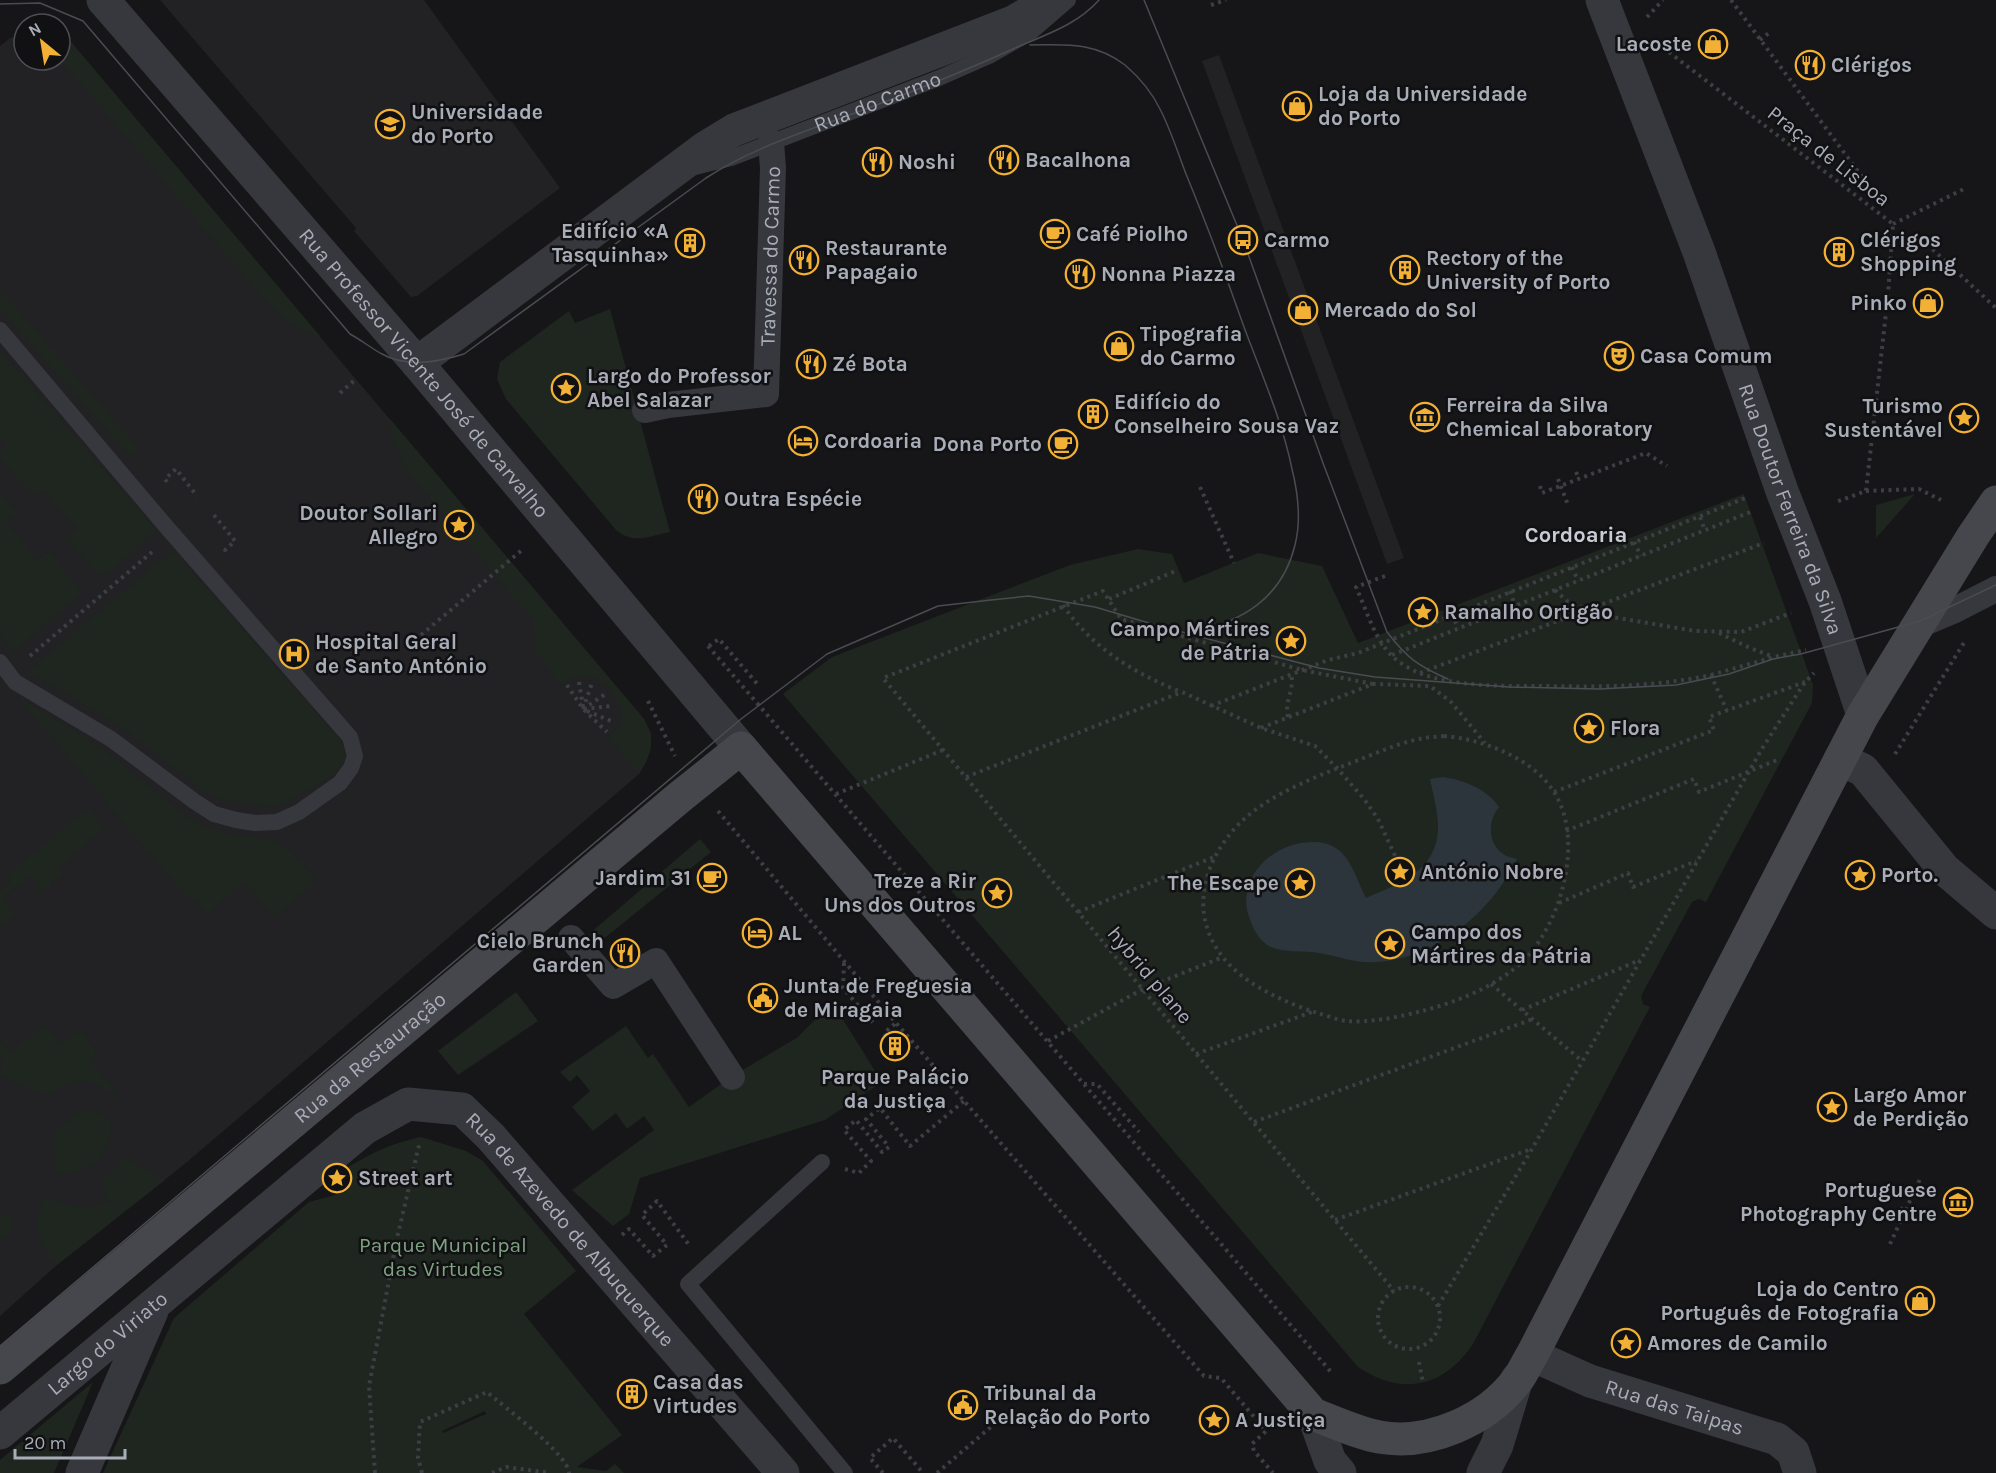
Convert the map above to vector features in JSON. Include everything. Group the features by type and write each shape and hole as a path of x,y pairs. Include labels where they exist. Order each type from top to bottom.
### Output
{"main road":[{"path":"741,748 1313,1414 1379,1437 1415,1439 1456,1428 1497,1401 1525,1367 1863,715 1996,502"},
{"name":"Rua da Restauração","path":"0,1368 741,748"}],"street":[{"name":"Rua Professor Vicente José de Carvalho","path":"103,0 417,363 741,748"},
{"name":"Rua do Carmo","path":"417,363 706,147 734,130 1013,22 1051,0"},
{"name":"Rua Doutor Ferreira da Silva","path":"1602,0 1699,252 1863,715"},
{"name":"Travessa do Carmo","path":"645,410 668,405 766,394 771,142"},
{"path":"1917,626 1996,589"},
{"path":"1840,759 1863,770 1944,869 1996,914"},
{"path":"571,938 613,986 656,961 732,1077"},
{"name":"Rua de Azevedo de Albuquerque","path":"155,1304 365,1128 408,1104 462,1109 491,1137 783,1473"},
{"name":"Largo do Viriato","path":"0,1433 155,1304"},
{"name":"Largo do Viriato","path":"82,1473 155,1304"},
{"path":"1483,1473 1497,1445 1525,1367"},
{"name":"Rua das Taipas","path":"1525,1367 1590,1381 1777,1439 1793,1452 1800,1473"},
{"path":"1313,1414 1330,1461 1340,1473"}],"lane":[{"name":"Rua do Carmo","path":"672,172 720,162 939,78 989,56 1031,32 1068,0"},
{"path":"0,330 173,534 350,737 356,756 351,768 340,783 299,812 277,822 255,823 236,820 214,814 194,801 111,739 15,682 4,668"},
{"path":"822,1162 688,1284 845,1473"}],"path":[{"path":"1211,5 1226,0"},
{"path":"1649,26 1646,18 1663,0"},
{"path":"1731,0 1871,189"},
{"path":"1760,40 1770,32"},
{"name":"Praça de Lisboa","path":"1653,34 1656,42 1893,224"},
{"name":"Praça de Lisboa","path":"1893,224 1966,188"},
{"name":"Praça de Lisboa","path":"1866,491 1893,224"},
{"path":"1916,234 1996,308"},
{"path":"340,393 356,379"},
{"path":"1540,486 1542,493 1646,453 1667,466"},
{"path":"1576,472 1579,478"},
{"path":"1558,479 1568,504"},
{"path":"1200,488 1234,562"},
{"path":"1836,502 1866,491 1919,489 1941,500"},
{"path":"1211,706 1328,660 1358,653 1754,494"},
{"path":"1392,655 1760,509"},
{"path":"214,515 235,541 225,550 219,543"},
{"path":"1700,517 1706,531"},
{"path":"4,668 173,534"},
{"path":"1419,673 1771,540"},
{"path":"1634,542 1641,556"},
{"path":"421,635 522,550"},
{"path":"1572,567 1578,581"},
{"path":"1109,599 1178,570"},
{"path":"1385,576 1356,587 1382,643 1392,655 1419,673 1451,681 1509,686 1599,687 1676,682 1812,649"},
{"path":"1555,590 1567,601 1601,615 1695,632 1741,632 1797,611"},
{"path":"1397,860 1378,819 1364,799 1338,768 1315,747 1261,728 1154,681 1118,661 1092,640 1063,605 1103,591 1121,619 1302,670 1373,684 1430,686 1451,702 1487,745"},
{"path":"1510,591 1515,606"},
{"name":"hybrid plane","path":"1063,605 883,678 1394,1291"},
{"path":"1452,614 1458,628"},
{"path":"1718,632 1749,648 1774,657"},
{"path":"719,639 759,686"},
{"path":"1875,786 1966,641"},
{"path":"708,646 1331,1372"},
{"path":"1438,1306 1532,1149 1748,772 1805,682 1818,670"},
{"path":"1288,717 1286,709 1293,682 1291,674"},
{"path":"1711,675 1727,711"},
{"path":"579,682 583,709"},
{"path":"1554,792 1714,730 1709,717 1805,682"},
{"path":"583,709 592,683"},
{"path":"1261,728 1373,684"},
{"path":"567,685 583,709 607,732"},
{"path":"966,777 1182,692"},
{"path":"583,709 607,693"},
{"path":"648,700 677,760"},
{"path":"583,709 610,706"},
{"path":"583,709 611,721"},
{"path":"1444,736 1466,738 1522,761 1554,792 1564,817 1566,874 1558,903 1548,926 1521,962 1491,984 1446,1005 1403,1016 1346,1021 1284,1000 1247,979 1222,957 1209,935 1203,908 1204,881 1218,848 1241,821 1270,800 1338,768 1421,738 1444,736"},
{"path":"836,794 943,750"},
{"path":"1566,831 1694,779 1699,792 1777,760"},
{"path":"713,805 896,1023 1204,1376 1221,1378 1266,1431 1252,1444 1254,1451 1273,1473"},
{"path":"1078,912 1215,857"},
{"path":"1558,903 1628,873 1633,886 1698,860"},
{"path":"1048,1042 1143,989 1222,957"},
{"path":"1522,1010 1640,960"},
{"path":"844,961 843,988 875,1025"},
{"path":"1491,984 1582,1061"},
{"path":"1196,1054 1313,1011"},
{"path":"1254,1122 1533,1019"},
{"path":"891,1042 884,1033 896,1023"},
{"path":"1084,1084 1097,1084 1138,1132"},
{"path":"859,1173 871,1161 844,1130 856,1120 882,1152 889,1147 866,1119 880,1108 910,1146 964,1101"},
{"path":"375,1473 369,1386 397,1238 421,1137"},
{"path":"1335,1220 1532,1149"},
{"path":"1890,1244 1908,1212 1921,1177"},
{"path":"621,1235 629,1229 653,1256 667,1245 642,1215 657,1201 677,1230"},
{"path":"1900,1208 1908,1212"},
{"path":"1404,1287 1424,1291 1438,1306 1440,1316 1434,1336 1418,1348 1408,1350 1398,1348 1382,1335 1377,1315 1380,1305 1394,1291 1404,1287"},
{"path":"1419,1362 1423,1383"},
{"path":"422,1473 417,1458 420,1422 487,1392 552,1448 569,1468 569,1473"},
{"path":"937,1473 992,1426"},
{"path":"883,1473 870,1458 894,1438 923,1473"},
{"path":"506,1467 508,1473"},
{"path":"492,1473 506,1467 550,1473"}],"shaded area":[{"name":"Universidade do Porto","path":"160,0 424,0 560,188 417,296 411,297 354,231 356,228"},
{"name":"Hospital Geral de Santo António","path":"12,38 12,72 72,72 72,44 644,719 651,733 651,748 639,774 181,1167 57,1265 0,1316 0,46"},
{"name":"Mercado do Sol","path":"1219,55 1404,558 1387,564 1202,61"},
{"path":"1443,777 1474,786 1494,801 1499,807 1491,825 1494,844 1503,854 1517,859 1493,897 1460,929 1421,952 1399,959 1377,962 1362,962 1319,953 1278,949 1266,944 1260,938 1249,917 1246,903 1248,889 1260,865 1283,849 1297,844 1323,843 1333,846 1347,859 1366,898 1404,881 1424,864 1432,854 1437,841 1436,808 1430,779"}],"green space":[{"path":"72,43 320,336 308,333 286,320 267,302 71,72"},
{"path":"0,290 137,446 136,455 132,456 127,453 0,309"},
{"path":"610,309 670,532 642,538 629,537 616,530 506,399 497,379 500,362 569,311 575,323"},
{"path":"0,350 157,531 101,578 67,537 77,529 43,489 34,497 0,458 0,452 6,446 0,438"},
{"path":"390,419 644,719 650,734 651,747 639,774 607,737 621,721 620,711 609,688 587,677 579,677 562,685 536,654 533,621 408,472 396,447"},
{"path":"0,493 17,512 6,521 37,560 49,551 82,593 12,653 0,633"},
{"path":"1744,494 1813,685 1812,703 1706,902 1699,899 1692,902 1641,996 1643,1004 1650,1007 1473,1344 1462,1359 1449,1370 1421,1383 1390,1382 1358,1367 783,694 832,657 1070,565 1138,549 1172,554 1184,583 1258,553 1322,566 1358,643"},
{"path":"1915,494 1876,538 1876,505"},
{"path":"173,550 340,740 345,751 345,760 333,776 282,805 270,807 223,800 205,792 126,730 28,671"},
{"path":"17,696 98,745 187,817 210,829 268,839 277,843 290,850 317,880 274,917 245,882 207,914 194,899 190,901"},
{"path":"88,808 105,828 59,867 64,873 37,895 34,891 40,886 31,876 3,898 15,914 0,927 0,891 11,882 6,876"},
{"path":"700,839 711,852 596,945 589,934"},
{"path":"516,992 538,1021 458,1075 438,1051"},
{"path":"832,1002 882,1082 825,1120 640,1178 629,1214 613,1226 572,1190 654,1130 644,1116 627,1129 616,1113 593,1131 572,1107 590,1091 577,1075 570,1082 560,1072 626,1026 648,1058 653,1054 689,1107 731,1077 798,1037"},
{"path":"44,1024 61,1045 79,1030 97,1051 90,1060 126,1103 96,1084 88,1082 70,1083 47,1095 0,1076 4,1060 0,1059 0,1041 10,1053"},
{"path":"89,1111 97,1112 110,1119 110,1134 104,1150 88,1168 75,1173 57,1172 53,1146 55,1136 66,1122"},
{"name":"Parque Municipal das Virtudes","path":"421,1137 466,1151 483,1161 576,1271 524,1314 622,1435 577,1467 606,1471 615,1464 624,1473 103,1473 174,1318 309,1202 346,1192 345,1169 381,1150","holes":["485,1411 486,1414 443,1433 442,1431"]},
{"path":"126,1158 165,1180 57,1265 45,1248 38,1232 38,1216 46,1196 61,1203 76,1206 109,1203 102,1182"},
{"path":"15,1210 12,1214 12,1229 0,1239 0,1218"},
{"path":"93,1382 54,1473 0,1473 0,1460"}],"tram line":[{"path":"0,4 40,3 83,21 350,334 392,358 423,362 464,354 723,167 778,142 893,99 1048,34 1080,17 1099,0"},
{"path":"1144,0 1243,240 1323,463 1387,632 1414,660 1448,679"},
{"path":"1030,45 1079,46 1102,52 1125,65 1154,98 1168,126 1216,250 1271,397 1288,451 1297,497 1298,517 1295,545 1289,564 1270,593 1257,605 1227,622 1191,634"},
{"path":"0,1346 741,719 827,654 938,606 1029,596 1095,607 1319,668 1375,677 1509,687 1599,689 1676,685 1729,674 1773,659 1801,654 1920,621 1996,585"}],"place":[{"name":"Lacoste","path":"1713,44"},
{"name":"Clérigos","path":"1810,65"},
{"name":"Loja da Universidade do Porto","path":"1297,106"},
{"name":"Universidade do Porto","path":"390,124"},
{"name":"Bacalhona","path":"1004,160"},
{"name":"Noshi","path":"877,162"},
{"name":"Café Piolho","path":"1055,234"},
{"name":"Carmo","path":"1243,240"},
{"name":"Edifício «A Tasquinha»","path":"690,243"},
{"name":"Clérigos Shopping","path":"1839,252"},
{"name":"Restaurante Papagaio","path":"804,260"},
{"name":"Rectory of the University of Porto","path":"1405,270"},
{"name":"Nonna Piazza","path":"1080,274"},
{"name":"Pinko","path":"1928,303"},
{"name":"Mercado do Sol","path":"1303,310"},
{"name":"Tipografia do Carmo","path":"1119,346"},
{"name":"Casa Comum","path":"1619,356"},
{"name":"Zé Bota","path":"811,364"},
{"name":"Largo do Professor Abel Salazar","path":"566,388"},
{"name":"Edifício do Conselheiro Sousa Vaz","path":"1093,414"},
{"name":"Ferreira da Silva Chemical Laboratory","path":"1425,417"},
{"name":"Turismo Sustentável","path":"1964,418"},
{"name":"Cordoaria","path":"803,441"},
{"name":"Dona Porto","path":"1063,444"},
{"name":"Outra Espécie","path":"703,499"},
{"name":"Doutor Sollari Allegro","path":"459,525"},
{"name":"Ramalho Ortigão","path":"1423,612"},
{"name":"Campo Mártires de Pátria","path":"1291,641"},
{"name":"Hospital Geral de Santo António","path":"294,654"},
{"name":"Flora","path":"1589,728"},
{"name":"António Nobre","path":"1400,872"},
{"name":"Porto.","path":"1860,875"},
{"name":"Jardim 31","path":"712,878"},
{"name":"The Escape","path":"1300,883"},
{"name":"Treze a Rir Uns dos Outros","path":"997,893"},
{"name":"AL","path":"757,933"},
{"name":"Campo dos Mártires da Pátria","path":"1390,944"},
{"name":"Cielo Brunch Garden","path":"625,953"},
{"name":"Junta de Freguesia de Miragaia","path":"763,998"},
{"name":"Parque Palácio da Justiça","path":"895,1046"},
{"name":"Largo Amor de Perdição","path":"1832,1107"},
{"name":"Street art","path":"337,1178"},
{"name":"Portuguese Photography Centre","path":"1958,1202"},
{"name":"Loja do Centro Português de Fotografia","path":"1920,1301"},
{"name":"Amores de Camilo","path":"1626,1343"},
{"name":"Casa das Virtudes","path":"632,1394"},
{"name":"Tribunal da Relação do Porto","path":"963,1405"},
{"name":"A Justiça","path":"1214,1420"}],"district":[{"name":"Cordoaria","path":"1576,535"}]}
